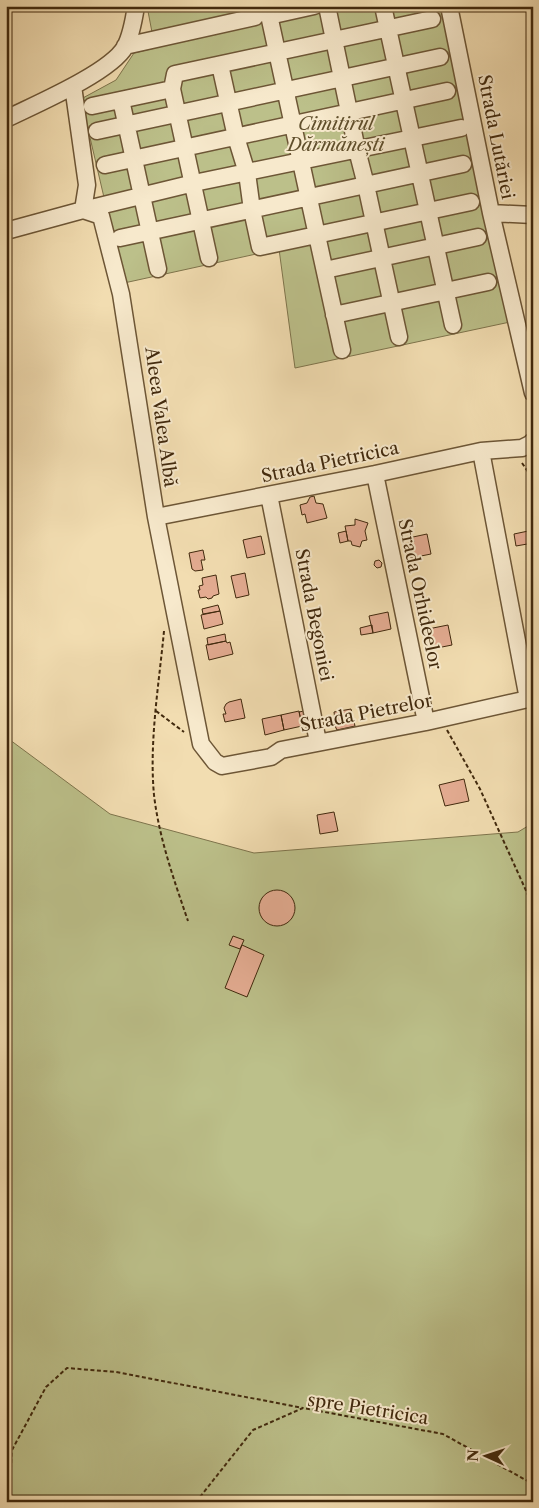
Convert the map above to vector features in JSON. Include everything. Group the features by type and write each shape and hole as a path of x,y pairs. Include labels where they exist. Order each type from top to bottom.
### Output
{"street":[{"path":"6,119 72,86 117,57 125,46 136,6"},
{"path":"125,46 264,13 314,6"},
{"path":"327,6 399,337"},
{"path":"383,6 453,325"},
{"name":"Strada Lutăriei","path":"450,6 491,213 533,393"},
{"path":"264,13 277,52 342,350"},
{"path":"209,258 172,89 175,74 432,19"},
{"path":"97,131 440,57"},
{"path":"220,65 236,137 247,173 260,247 471,202"},
{"path":"72,86 87,185 83,210"},
{"path":"92,106 172,89"},
{"path":"105,165 447,91"},
{"path":"121,100 158,269"},
{"path":"6,231 194,183 461,128"},
{"path":"120,238 463,164"},
{"name":"Aleea Valea Albă","path":"83,210 102,216 121,294 156,517 201,744 215,762"},
{"path":"491,213 533,215"},
{"path":"324,270 478,237"},
{"path":"334,315 488,282"},
{"path":"512,449 522,448 533,441"},
{"name":"Strada Pietricica","path":"156,517 481,451 512,449"},
{"name":"Strada Pietrelor","path":"215,762 222,766 271,757 281,750 433,721 528,699 481,451"},
{"name":"Strada Orhideelor","path":"375,474 433,721"},
{"name":"Strada Begoniei","path":"269,495 318,742"}],"path":[{"path":"512,449 533,479"},
{"path":"165,623 153,756 154,796 167,858 188,921"},
{"path":"156,711 201,744"},
{"path":"433,721 480,789 533,906"},
{"path":"9,1502 12,1450 46,1387 66,1368 116,1372 303,1408"},
{"name":"spre Pietricica","path":"196,1502 253,1430 303,1408 443,1434 533,1484"}],"green space":[{"name":"Cimitirul Dărmănești","path":"147,6 441,6 510,322 295,368 279,249 124,283 81,99 116,80 134,53 155,48"},
{"path":"6,737 110,814 254,853 518,832 533,823 533,1502 6,1502"}],"building":[{"path":"238,6 254,6 255,8 240,12"},
{"path":"314,496 316,503 323,504 327,518 307,523 305,514 302,515 300,505 307,503 310,497"},
{"path":"355,519 368,523 365,531 367,540 362,541 360,547 352,545 351,541 348,541 345,526 355,525"},
{"path":"533,530 533,543 516,546 514,534"},
{"path":"346,531 348,541 340,543 338,533"},
{"path":"427,534 431,554 411,558 408,543 414,542 413,537"},
{"path":"261,536 265,554 247,558 243,540"},
{"path":"203,550 205,560 201,560 203,570 195,571 192,569 189,553"},
{"path":"379,560 382,563 381,567 377,568 374,565 375,561"},
{"path":"245,573 249,595 236,598 231,576"},
{"path":"216,575 219,594 208,599 206,597 200,598 198,590 200,590 199,586 203,585 202,578"},
{"path":"533,583 532,600 529,586"},
{"path":"218,605 220,611 203,614 202,609"},
{"path":"220,611 223,624 204,629 201,615"},
{"path":"388,612 391,629 373,633 369,616"},
{"path":"372,625 373,633 361,635 360,628"},
{"path":"448,625 452,645 432,649 426,632 429,632 428,629"},
{"path":"225,634 226,641 208,645 207,638"},
{"path":"226,641 227,643 230,642 233,654 209,660 206,645"},
{"path":"241,699 245,718 225,722 223,714 226,714 224,708 226,704"},
{"path":"351,709 355,726 337,730 332,720 335,720 334,712"},
{"path":"299,711 302,726 284,730 281,715"},
{"path":"304,711 306,719 301,720 299,712"},
{"path":"281,715 284,730 265,735 262,719"},
{"path":"464,779 469,801 445,806 439,785"},
{"path":"334,812 338,831 320,834 317,815"},
{"path":"277,890 284,891 290,895 294,901 294,915 290,921 284,925 277,926 270,925 264,921 260,915 259,908 260,901 264,895 270,891"},
{"path":"233,936 244,940 240,949 229,945"},
{"path":"242,945 264,955 247,997 225,988"}]}
